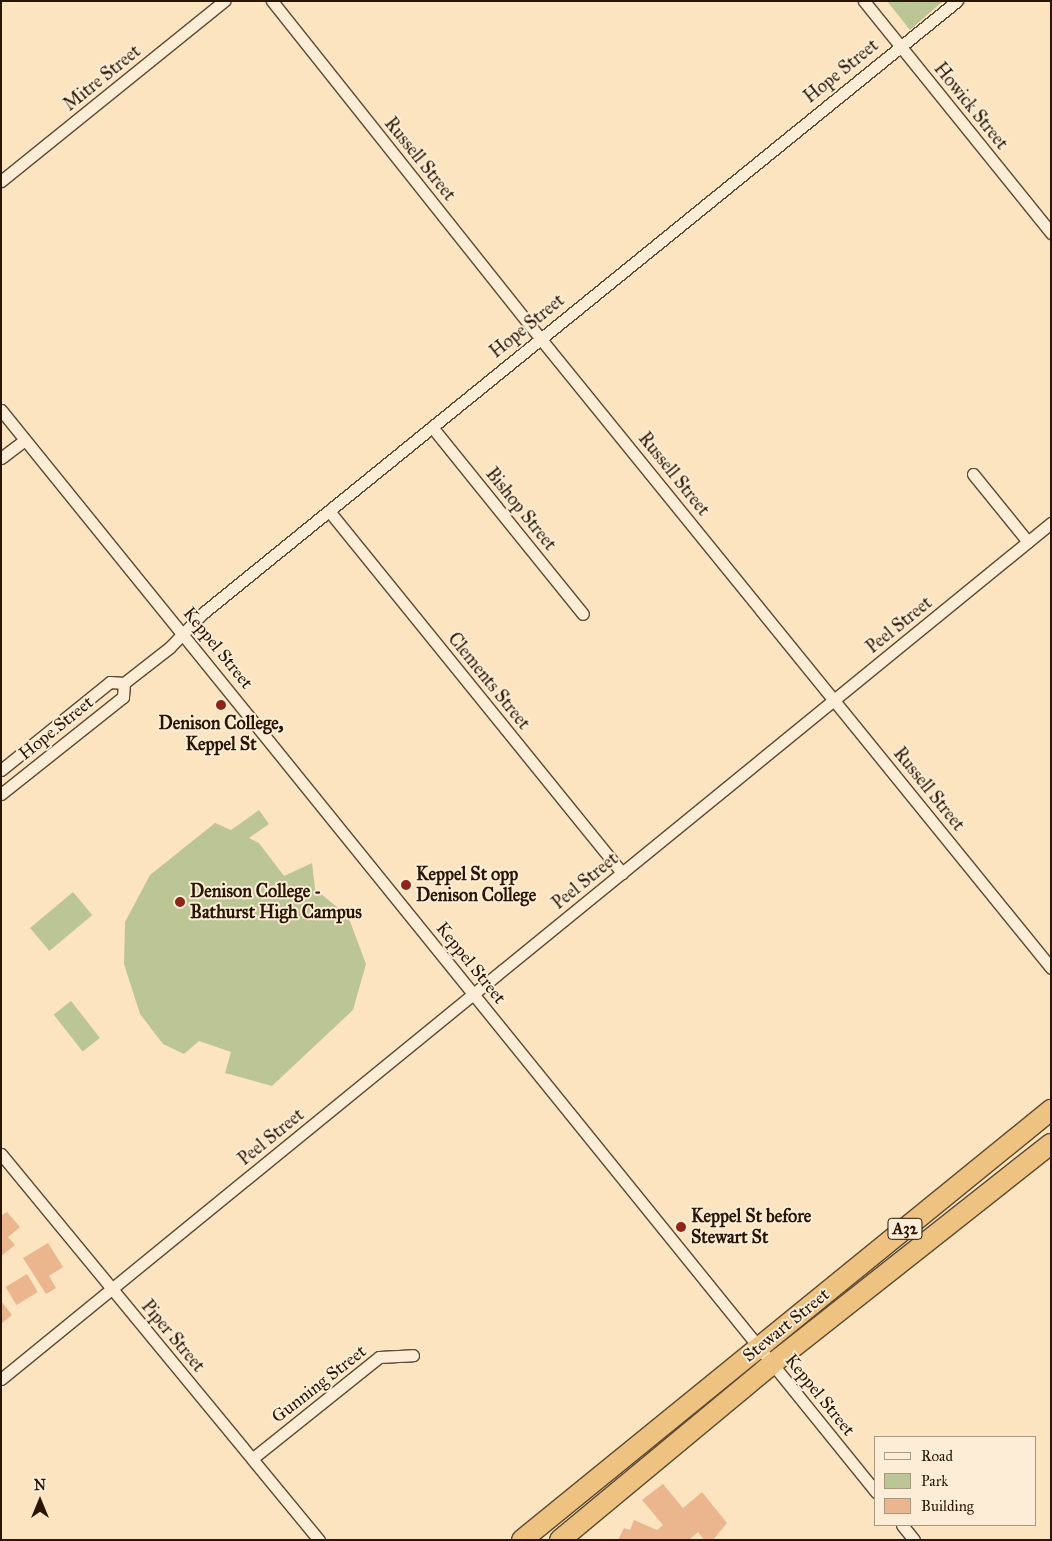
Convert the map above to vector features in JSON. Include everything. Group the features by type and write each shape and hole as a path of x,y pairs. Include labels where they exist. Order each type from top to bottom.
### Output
{"highway":[{"name":"Stewart Street","path":"560,1540 766,1356 1051,1110"},
{"name":"Stewart Street","path":"522,1540 1051,1144"}],"street":[{"name":"Mitre Street","path":"1,182 224,1"},
{"name":"Russell Street","path":"272,1 540,338 1051,968"},
{"name":"Howick Street","path":"864,1 1051,233"},
{"name":"Hope Street","path":"1,794 123,697 124,684 183,632 540,338 957,1"},
{"name":"Keppel Street","path":"1,410 183,632 874,1490"},
{"name":"Bishop Street","path":"432,427 583,614"},
{"path":"1,458 25,440"},
{"path":"973,474 1028,542"},
{"name":"Clements Street","path":"329,511 622,874"},
{"name":"Peel Street","path":"1,1379 1051,523"},
{"name":"Hope Street","path":"1,770 110,682 124,684"},
{"name":"Piper Street","path":"1,1154 319,1540"},
{"name":"Gunning Street","path":"252,1458 379,1357 413,1355"},
{"path":"903,1526 914,1540"}],"green space":[{"path":"887,1 943,1 910,30"},
{"path":"259,810 269,824 249,838 259,843 284,876 312,863 315,889 348,916 366,964 353,1010 272,1086 225,1073 231,1052 199,1041 184,1054 163,1044 140,1014 124,964 125,922 150,875 215,823 231,830"},
{"path":"73,892 92,915 49,951 30,928"},
{"path":"71,1001 100,1038 83,1052 54,1015"}],"building":[{"path":"7,1212 20,1227 8,1237 15,1245 1,1256 1,1216"},
{"path":"48,1243 63,1267 49,1276 56,1288 46,1294 23,1258"},
{"path":"27,1274 38,1292 16,1305 6,1287"},
{"path":"1,1301 12,1315 1,1324"},
{"path":"663,1484 683,1508 702,1492 727,1523 713,1540 704,1540 698,1532 689,1540 618,1540 624,1528 630,1530 634,1520 657,1530 663,1525 642,1500"}],"place":[{"name":"Denison College, Keppel St","path":"221,705"},
{"name":"Keppel St opp Denison College","path":"406,885"},
{"name":"Denison College - Bathurst High Campus","path":"180,902"},
{"name":"Keppel St before Stewart St","path":"681,1227"}]}
